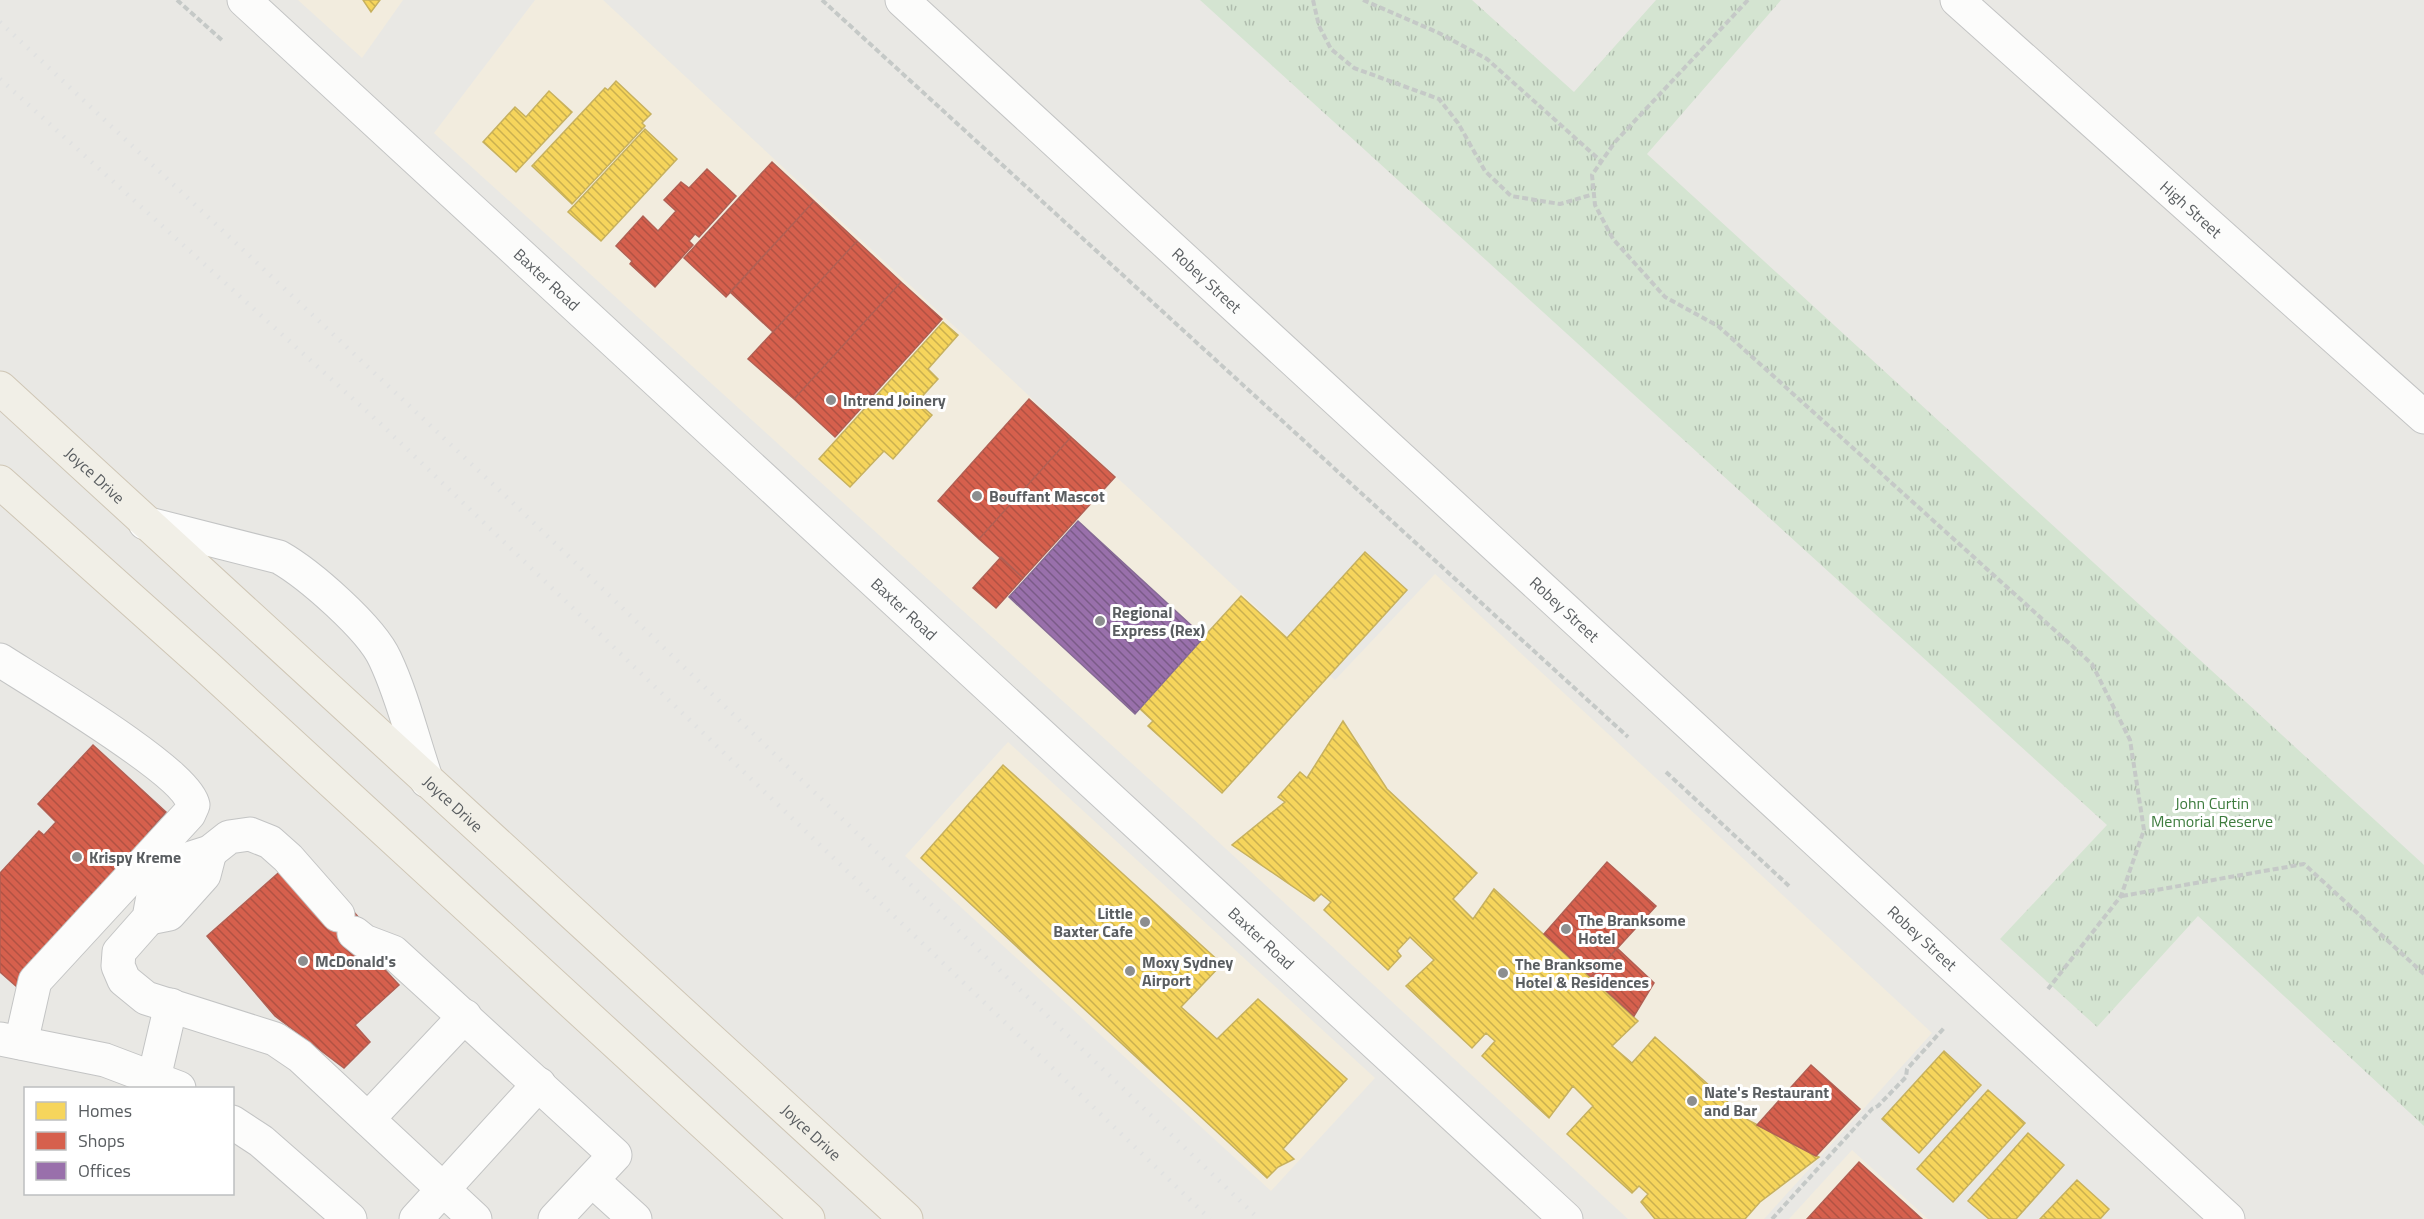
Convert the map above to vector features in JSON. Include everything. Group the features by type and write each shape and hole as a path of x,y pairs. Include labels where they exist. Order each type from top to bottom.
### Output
{"main road":[{"name":"Joyce Drive","path":"0,388 906,1219"},
{"path":"0,482 207,667 808,1219"}],"street":[{"name":"Baxter Road","path":"244,0 1566,1219"},
{"name":"Robey Street","path":"902,0 2228,1219"},
{"name":"High Street","path":"1957,0 2420,404"},
{"path":"146,523 279,557 297,567 371,635 385,658 427,781"},
{"path":"0,660 146,756 189,795 193,805 189,814 35,981 11,1041 105,1060 167,1083 171,1005"},
{"path":"475,1219 300,1056 275,1039 146,998 124,980 118,966 119,952 149,918 169,914 204,875 210,852 229,837 250,834 270,842 288,858 364,941 393,952 615,1155 555,1219"},
{"path":"368,1119 465,1016"},
{"path":"416,1219 539,1084"},
{"path":"234,1123 261,1141 350,1219"},
{"path":"592,1180 635,1219"}],"path":[{"path":"177,0 223,41"},
{"path":"822,0 1628,737"},
{"path":"1313,0 1320,26 1331,49 1354,68 1439,99 1458,123 1485,171 1511,196 1560,204 1594,194"},
{"path":"1363,0 1439,33 1487,59 1601,161"},
{"path":"1748,0 1615,142 1592,175 1595,205 1613,239 1665,297 1718,326 2092,664 2130,740 2144,830 2121,896 2048,989"},
{"path":"1666,772 1789,886"},
{"path":"2121,896 2304,864 2424,974"},
{"path":"1772,1219 1872,1109 1878,1106 1906,1077 1907,1069 1945,1027"}],"shaded area":[{"path":"298,0 403,0 362,58"},
{"path":"535,0 603,0 1335,680 1435,574 1932,1033 1764,1219 1628,1219 1200,825 434,133"},
{"name":"Moxy Sydney Airport","path":"1008,742 1375,1078 1271,1191 905,856"},
{"path":"1852,1150 1928,1219 1789,1219"}],"green space":[{"name":"John Curtin Memorial Reserve","path":"1200,0 1472,0 1574,92 1656,0 1781,0 1647,154 2424,865 2424,1126 2198,916 2097,1027 2000,939 2107,825"}],"building: Homes":[{"path":"363,0 380,0 371,12"},
{"path":"616,81 651,114 642,123 645,126 572,204 532,166 605,88 608,90"},
{"path":"549,91 572,112 516,172 483,142 515,107 526,117"},
{"path":"645,129 677,159 601,241 568,212"},
{"path":"943,322 958,335 928,369 938,379 917,402 932,415 893,459 884,451 850,487 819,459"},
{"path":"1365,552 1407,590 1222,793 1148,726 1153,721 1139,708 1241,596 1287,638"},
{"name":"The Branksome Hotel & Residences","path":"1343,721 1387,789 1477,873 1453,899 1473,919 1494,889 1638,1021 1612,1046 1632,1063 1655,1037 1748,1120 1819,1157 1760,1202 1745,1219 1655,1219 1641,1202 1648,1194 1639,1186 1632,1193 1567,1134 1593,1106 1573,1086 1549,1118 1482,1056 1495,1041 1486,1033 1472,1048 1406,986 1434,960 1410,937 1397,951 1401,956 1388,970 1324,910 1331,902 1321,894 1314,901 1232,845 1285,802 1278,797 1300,772 1307,778"},
{"name":"Moxy Sydney Airport","path":"1003,765 1222,964 1181,1007 1217,1039 1258,999 1347,1079 1283,1149 1294,1159 1278,1167 1267,1178 921,858"},
{"path":"1944,1051 1981,1085 1919,1153 1882,1119"},
{"path":"1988,1090 2025,1123 1953,1202 1917,1169"},
{"path":"2028,1133 2064,1165 2016,1219 1989,1219 1968,1201"},
{"path":"2077,1180 2109,1209 2100,1219 2040,1219"}],"building: Shops":[{"path":"772,162 814,201 726,297 684,258"},
{"path":"707,169 736,196 699,237 695,234 689,241 693,245 655,287 630,264 632,261 616,246 643,216 658,231 676,211 664,200 681,182 689,188"},
{"path":"814,201 857,241 773,332 730,292"},
{"path":"857,241 901,282 794,399 748,359"},
{"path":"901,282 942,319 835,437 794,399"},
{"path":"1029,399 1071,437 979,539 938,501"},
{"path":"1071,437 1115,477 1023,578 979,539"},
{"path":"1001,557 1023,578 996,608 973,588"},
{"name":"Krispy Kreme","path":"93,745 166,812 147,834 154,841 17,987 0,972 0,873 39,831 44,835 56,822 38,804"},
{"path":"1607,862 1656,906 1591,977 1544,934"},
{"name":"McDonald's","path":"284,868 349,906 364,924 353,935 399,985 355,1025 370,1042 344,1068 275,1016 207,936"},
{"path":"1617,948 1654,983 1634,1016 1591,977"},
{"path":"1811,1065 1860,1109 1816,1156 1757,1125"},
{"path":"1859,1162 1922,1219 1807,1219"}],"building: Offices":[{"path":"1078,521 1204,637 1135,714 1009,597"}],"railway":[{"path":"0,22 514,504 1259,1219"},
{"path":"0,79 383,426 1210,1219"}],"place":[{"name":"Intrend Joinery","path":"831,400"},
{"name":"Bouffant Mascot","path":"977,496"},
{"name":"Regional Express (Rex)","path":"1100,621"},
{"name":"Krispy Kreme","path":"77,857"},
{"name":"Little Baxter Cafe","path":"1145,922"},
{"name":"The Branksome Hotel","path":"1566,929"},
{"name":"McDonald's","path":"303,961"},
{"name":"Moxy Sydney Airport","path":"1130,971"},
{"name":"The Branksome Hotel & Residences","path":"1503,973"},
{"name":"Nate's Restaurant and Bar","path":"1692,1101"}]}
